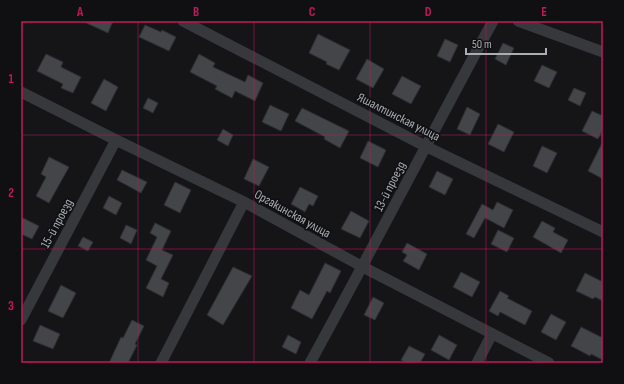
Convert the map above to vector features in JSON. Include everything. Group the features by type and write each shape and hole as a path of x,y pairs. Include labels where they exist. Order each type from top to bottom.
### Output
{"street":[{"name":"Яшалтинская улица","path":"184,21 425,146 603,232"},
{"name":"13-й проезд","path":"310,363 363,267 425,146 493,21"},
{"path":"518,21 603,52"},
{"name":"Оргакинская улица","path":"21,92 244,202 363,267 549,363"},
{"name":"15-й проезд","path":"21,320 116,140"},
{"path":"161,363 244,202"},
{"path":"477,363 492,334"}],"building":[{"path":"82,21 113,21 108,33"},
{"path":"145,25 161,32 162,30 176,37 169,51 139,37"},
{"path":"318,34 350,50 339,70 309,53"},
{"path":"445,39 458,45 450,62 437,56"},
{"path":"503,43 514,48 506,65 495,59"},
{"path":"46,54 63,62 61,67 81,77 73,93 61,88 63,84 37,71"},
{"path":"199,54 215,63 213,67 245,82 248,75 263,83 255,101 235,91 232,98 215,89 217,86 190,72"},
{"path":"367,59 384,69 373,88 356,79"},
{"path":"542,65 557,72 549,88 534,81"},
{"path":"402,76 421,86 411,104 392,94"},
{"path":"104,79 118,87 106,111 91,103"},
{"path":"574,88 586,93 580,106 568,100"},
{"path":"148,98 158,103 153,113 143,108"},
{"path":"270,105 289,114 281,131 262,122"},
{"path":"467,107 480,114 470,135 457,129"},
{"path":"302,108 349,131 340,148 324,139 325,137 295,121"},
{"path":"592,111 603,116 603,129 598,139 582,131"},
{"path":"498,124 514,132 504,152 488,144"},
{"path":"223,129 233,135 228,146 217,140"},
{"path":"368,141 386,150 378,167 360,158"},
{"path":"603,141 603,179 588,171"},
{"path":"542,146 557,153 547,173 533,166"},
{"path":"49,157 69,167 49,203 36,196 46,177 41,174"},
{"path":"253,159 269,167 259,186 244,179"},
{"path":"122,170 147,182 141,193 117,180"},
{"path":"437,171 453,179 445,195 429,187"},
{"path":"175,182 191,190 180,213 164,205"},
{"path":"300,187 318,196 313,206 309,204 305,212 291,204"},
{"path":"109,196 122,203 116,215 103,208"},
{"path":"497,202 513,210 504,228 485,218 474,238 466,234 482,204 493,210"},
{"path":"351,211 369,221 360,238 341,229"},
{"path":"21,217 39,226 32,239 21,234"},
{"path":"542,221 555,228 553,232 568,240 561,253 533,237"},
{"path":"155,223 171,231 162,250 173,255 161,279 169,283 163,297 146,288 157,266 146,260 157,237 150,233"},
{"path":"126,225 137,230 131,244 120,238"},
{"path":"498,230 514,238 507,252 491,244"},
{"path":"83,237 93,242 88,251 78,246"},
{"path":"407,243 427,254 419,270 403,261 407,255 402,252"},
{"path":"325,263 341,271 330,293 327,291 312,319 291,308 300,290 309,295"},
{"path":"233,267 252,276 223,325 207,315"},
{"path":"461,272 480,282 472,297 453,287"},
{"path":"585,273 603,282 603,301 595,297 593,299 576,291"},
{"path":"61,285 76,293 63,318 48,311"},
{"path":"500,291 509,296 507,298 532,311 525,325 500,312 498,316 489,311"},
{"path":"373,297 384,303 375,320 364,315"},
{"path":"551,314 566,322 556,340 541,332"},
{"path":"132,320 144,326 128,363 109,363 121,337 123,338"},
{"path":"40,325 60,334 53,349 33,341"},
{"path":"581,327 603,338 603,360 591,354 590,356 571,346"},
{"path":"288,335 301,342 296,354 282,347"},
{"path":"439,335 457,345 449,360 431,350"},
{"path":"409,346 425,354 420,363 406,363 401,360"}]}
